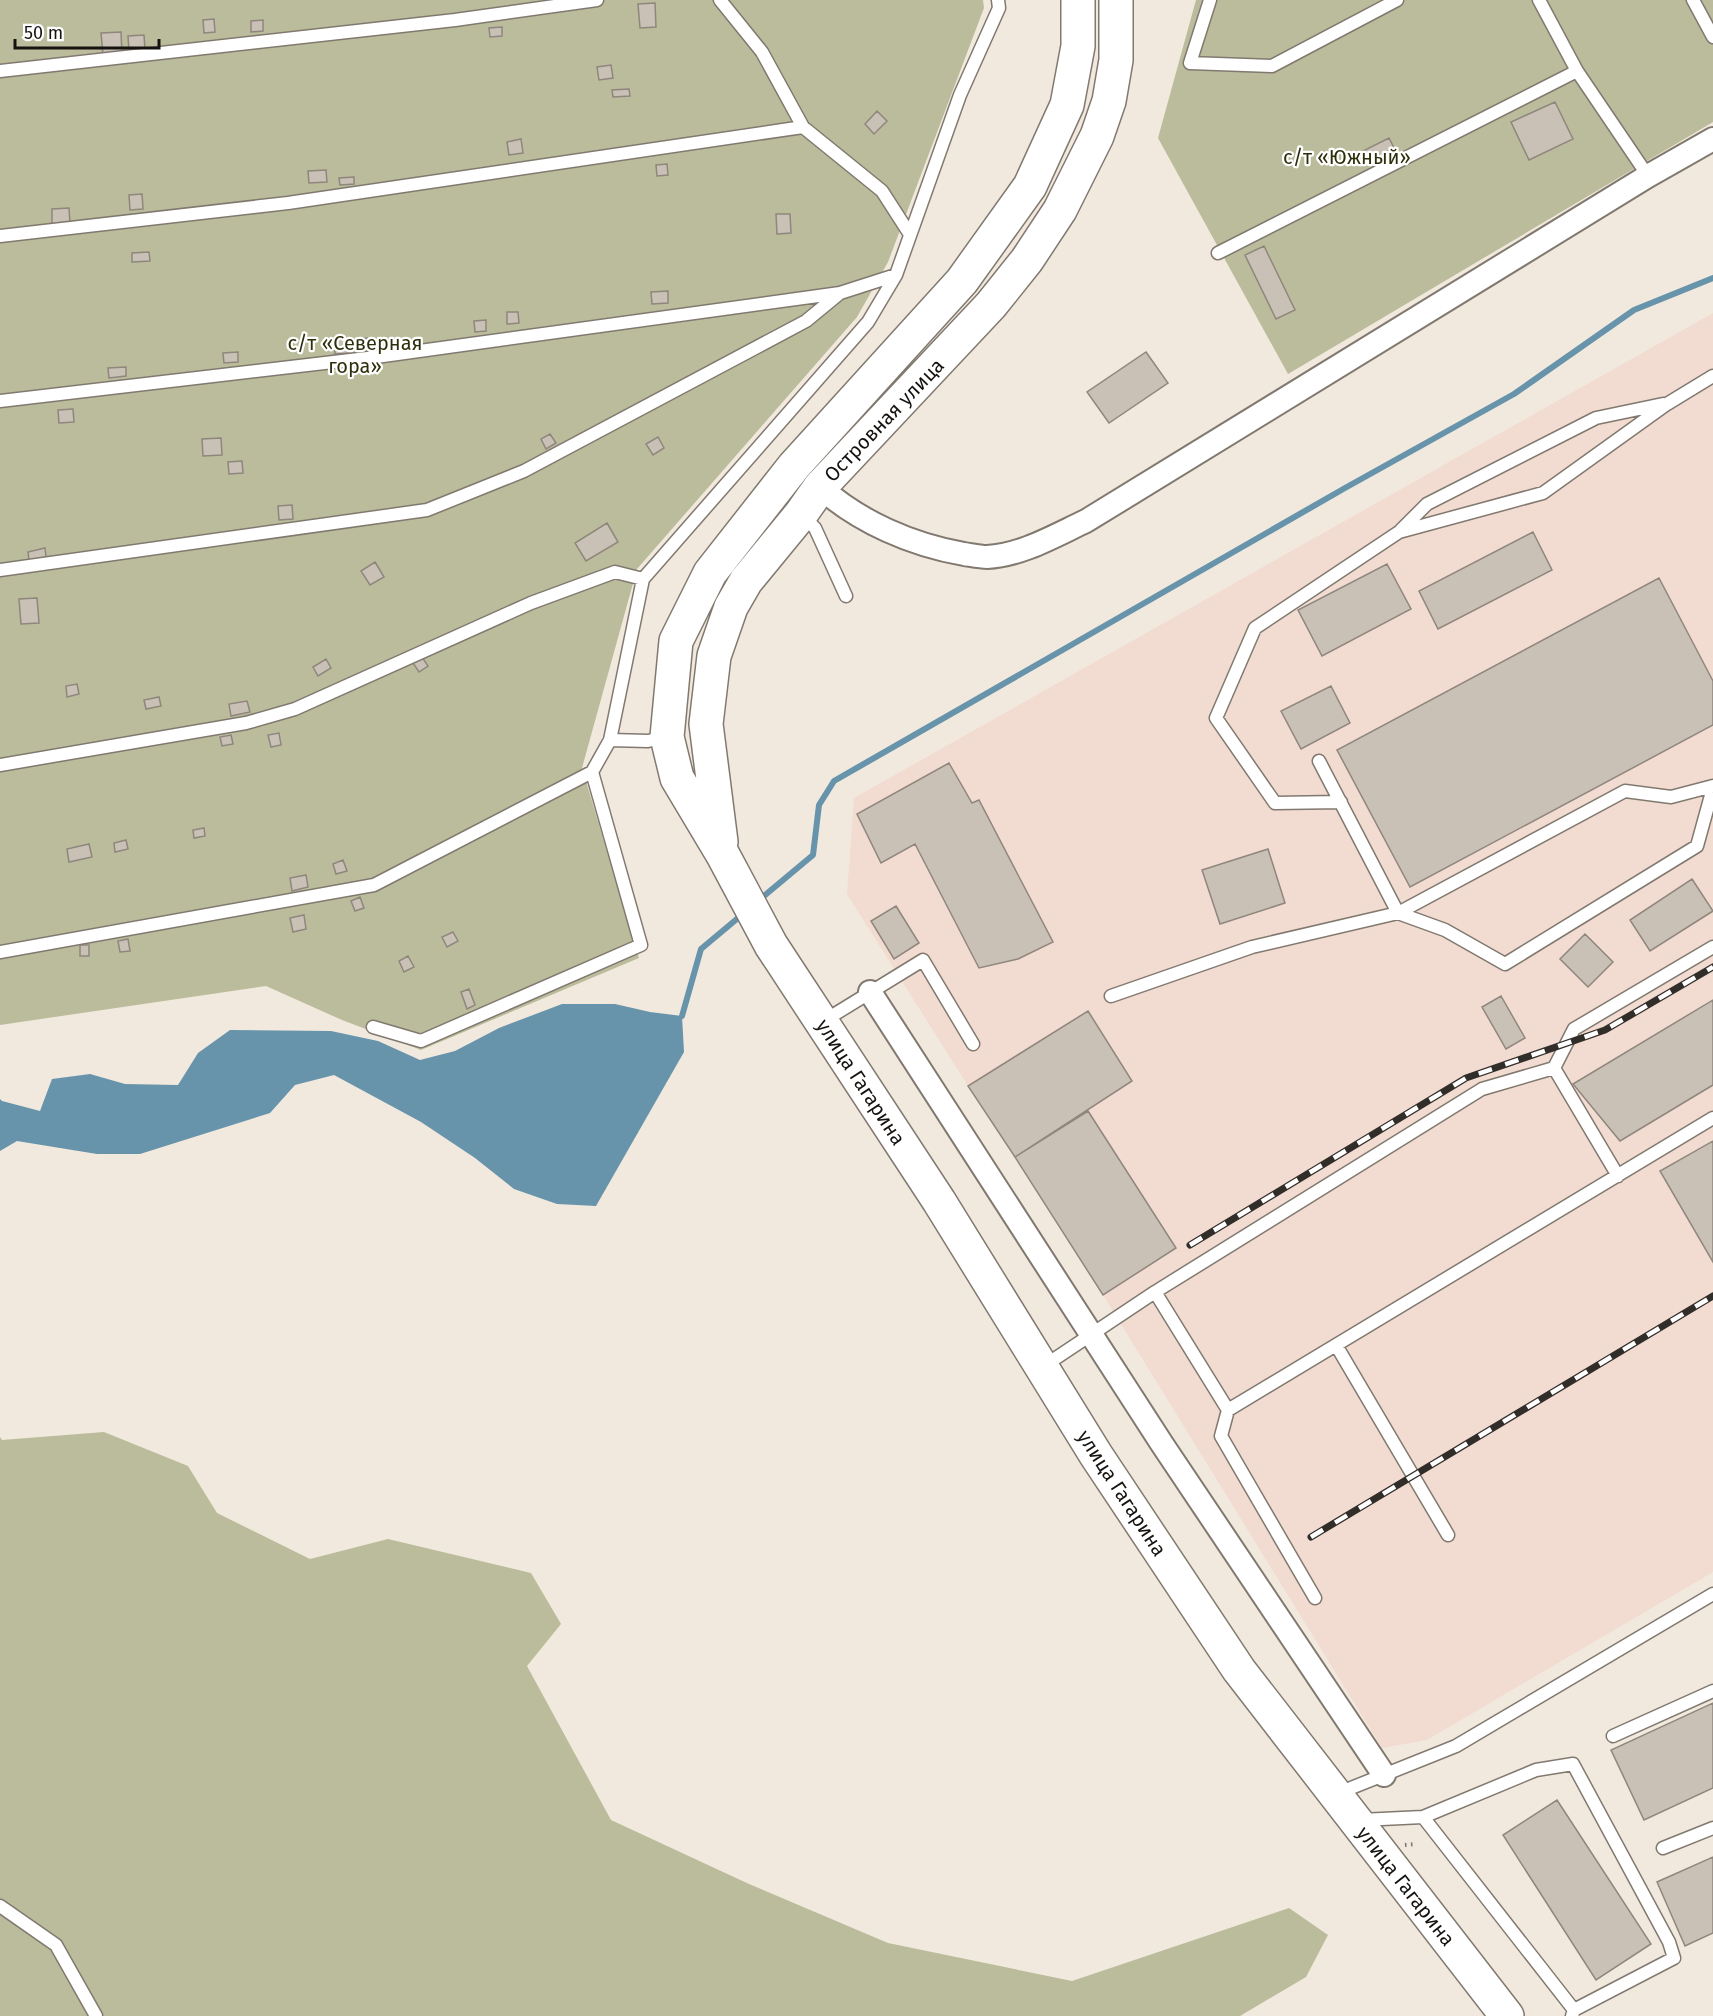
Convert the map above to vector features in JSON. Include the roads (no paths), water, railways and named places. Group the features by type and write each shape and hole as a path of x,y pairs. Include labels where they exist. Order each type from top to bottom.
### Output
{"main road":[{"name":"Островная улица","path":"723,855 677,778 667,737 676,641 710,573 794,465 962,281 1030,186 1067,105 1078,46 1078,0"},
{"name":"Островная улица","path":"723,855 706,724 714,656 731,607 746,581 820,488 991,304 1027,260 1060,210 1096,136 1109,101 1116,60 1116,0"},
{"name":"улица Гагарина","path":"723,855 771,945 939,1201 1096,1455 1239,1670 1507,2016"}],"street":[{"path":"820,488 835,501 883,529 940,550 986,557 1024,550 1086,521 1648,176 1713,139"},
{"path":"870,992 1162,1444 1384,1775"}],"lane":[{"path":"0,71 455,20 597,0"},
{"path":"720,0 762,52 803,127 882,190 909,233"},
{"path":"0,952 374,885 592,772 610,740 643,579 868,322 896,275 909,233 960,96 999,8 998,0"},
{"path":"1210,0 1190,63 1272,66 1397,0"},
{"path":"1539,0 1577,71 1648,176"},
{"path":"1692,0 1713,37"},
{"path":"1218,253 1577,71"},
{"path":"0,236 288,203 803,127"},
{"path":"0,401 376,357 840,293 896,275"},
{"path":"0,570 427,510 524,471 806,321 840,293"},
{"path":"1399,532 1543,493 1667,404 1713,376"},
{"path":"1341,802 1275,802 1216,718 1255,628 1399,532 1427,504 1596,418 1667,404"},
{"path":"801,514 815,528 846,596"},
{"path":"0,765 246,723 295,709 531,603 615,572 643,579"},
{"path":"610,740 648,741 667,737"},
{"path":"1111,996 1252,947 1398,913 1625,791 1671,797 1713,787 1697,846 1505,964 1445,930 1398,913 1319,761"},
{"path":"373,1027 422,1041 641,945 592,772"},
{"path":"1042,1368 1155,1292 1482,1089 1554,1068 1574,1029 1713,947"},
{"path":"821,1022 923,960 973,1044"},
{"path":"1554,1068 1618,1176"},
{"path":"1315,1598 1221,1437 1228,1410 1713,1118"},
{"path":"1155,1292 1228,1410"},
{"path":"1336,1345 1448,1535"},
{"path":"1335,1794 1456,1746 1713,1594"},
{"path":"1613,1736 1713,1691"},
{"path":"1355,1820 1424,1817 1536,1770 1573,1764 1669,1942 1674,1958 1573,2013 1424,1817"},
{"path":"1663,1848 1713,1828"},
{"path":"0,1906 56,1945 96,2016"}],"water":[{"path":"562,1004 615,1004 682,1016 684,1052 596,1206 557,1204 514,1189 475,1158 421,1122 334,1075 295,1085 270,1113 140,1154 97,1154 17,1141 0,1151 0,1099 40,1111 52,1079 90,1074 125,1084 178,1085 198,1053 230,1030 331,1031 378,1041 420,1060 455,1051 499,1028"}],"waterway":[{"path":"758,901 813,855 819,805 834,781 1345,488 1514,394 1634,310 1713,278"},
{"path":"682,1016 701,949 744,913"}],"railway":[{"path":"1190,1245 1466,1078 1605,1030 1713,967"},
{"path":"1311,1537 1713,1296"}],"park label":[{"name":"с/т «Южный»","path":"1347,157"},
{"name":"с/т «Северная гора»","path":"355,354"}]}
